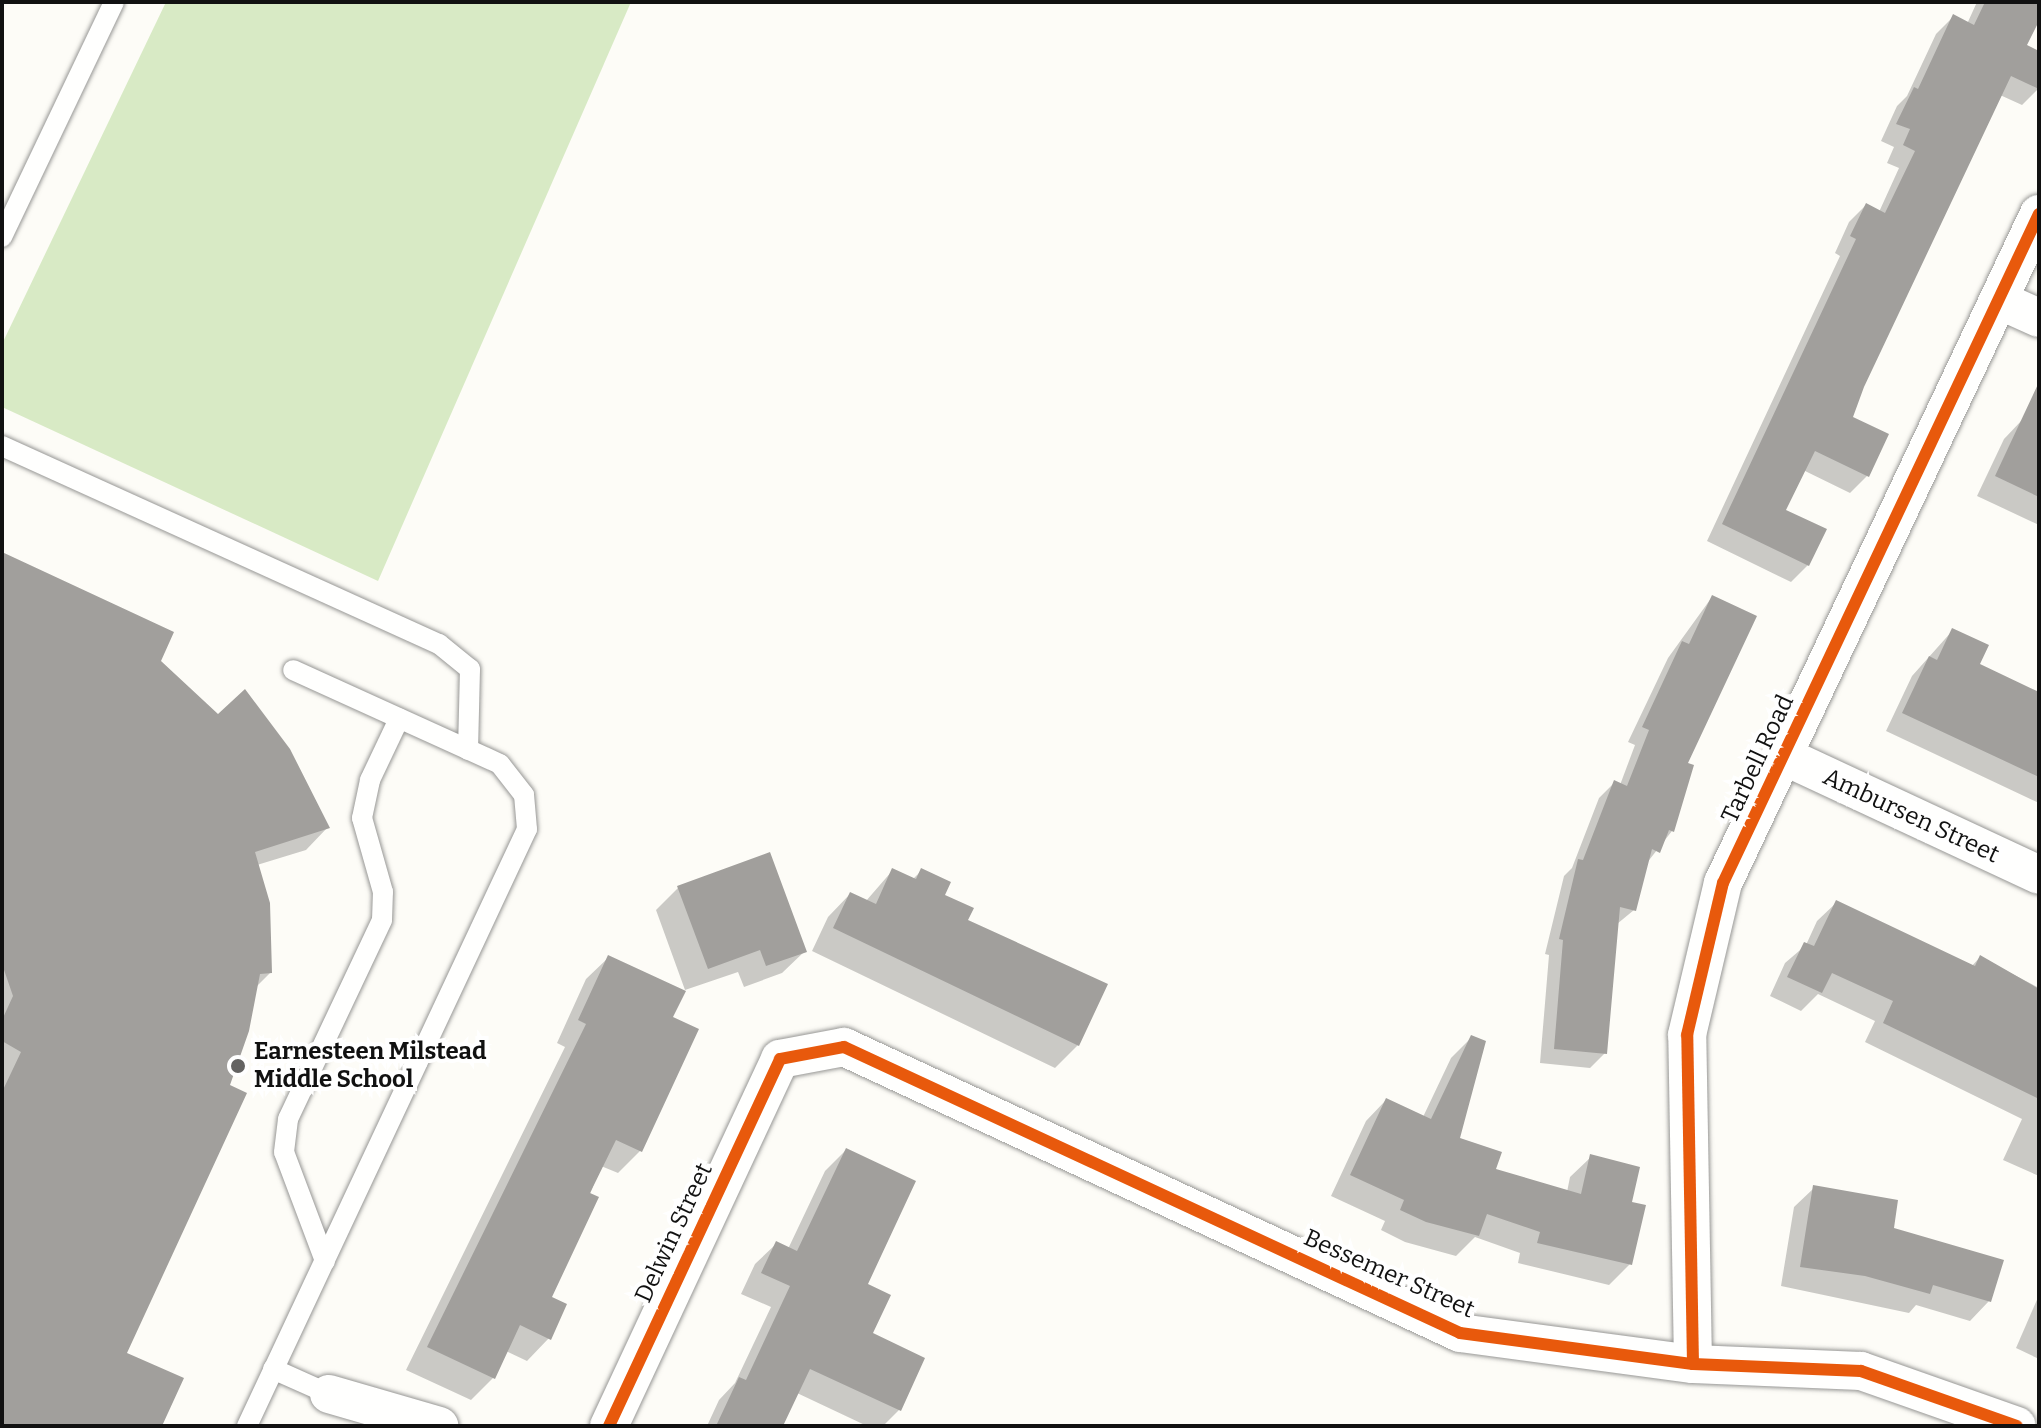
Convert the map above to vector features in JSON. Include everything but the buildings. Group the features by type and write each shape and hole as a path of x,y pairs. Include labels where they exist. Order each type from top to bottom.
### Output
{"street":[{"name":"Tarbell Road","path":"1693,1364 1687,1035 1723,883 2039,214"},
{"path":"1999,300 2039,318"},
{"name":"Ambursen Street","path":"1784,756 2039,875"},
{"name":"Bessemer Street","path":"780,1059 844,1047 1460,1333 1693,1364 1861,1371 2017,1426"},
{"name":"Delwin Street","path":"609,1426 780,1059"},
{"path":"329,1394 439,1426"}],"lane":[{"path":"2,237 114,2"},
{"path":"2,446 439,644 470,669 468,750"},
{"path":"247,1426 527,829 524,795 500,764 293,670"},
{"path":"325,1261 292,1183 284,1152 288,1119 382,920 383,892 362,818 370,780 399,719"},
{"path":"273,1369 329,1394"}],"green space":[{"path":"166,2 631,2 378,581 2,407 2,344"}],"cycle path":[{"path":"1693,1364 1687,1035 1723,883 2039,214"},
{"path":"609,1426 780,1059 844,1047 1460,1333 1693,1364 1861,1371 2017,1426"}],"place":[{"name":"Earnesteen Milstead Middle School","path":"238,1066"}]}
